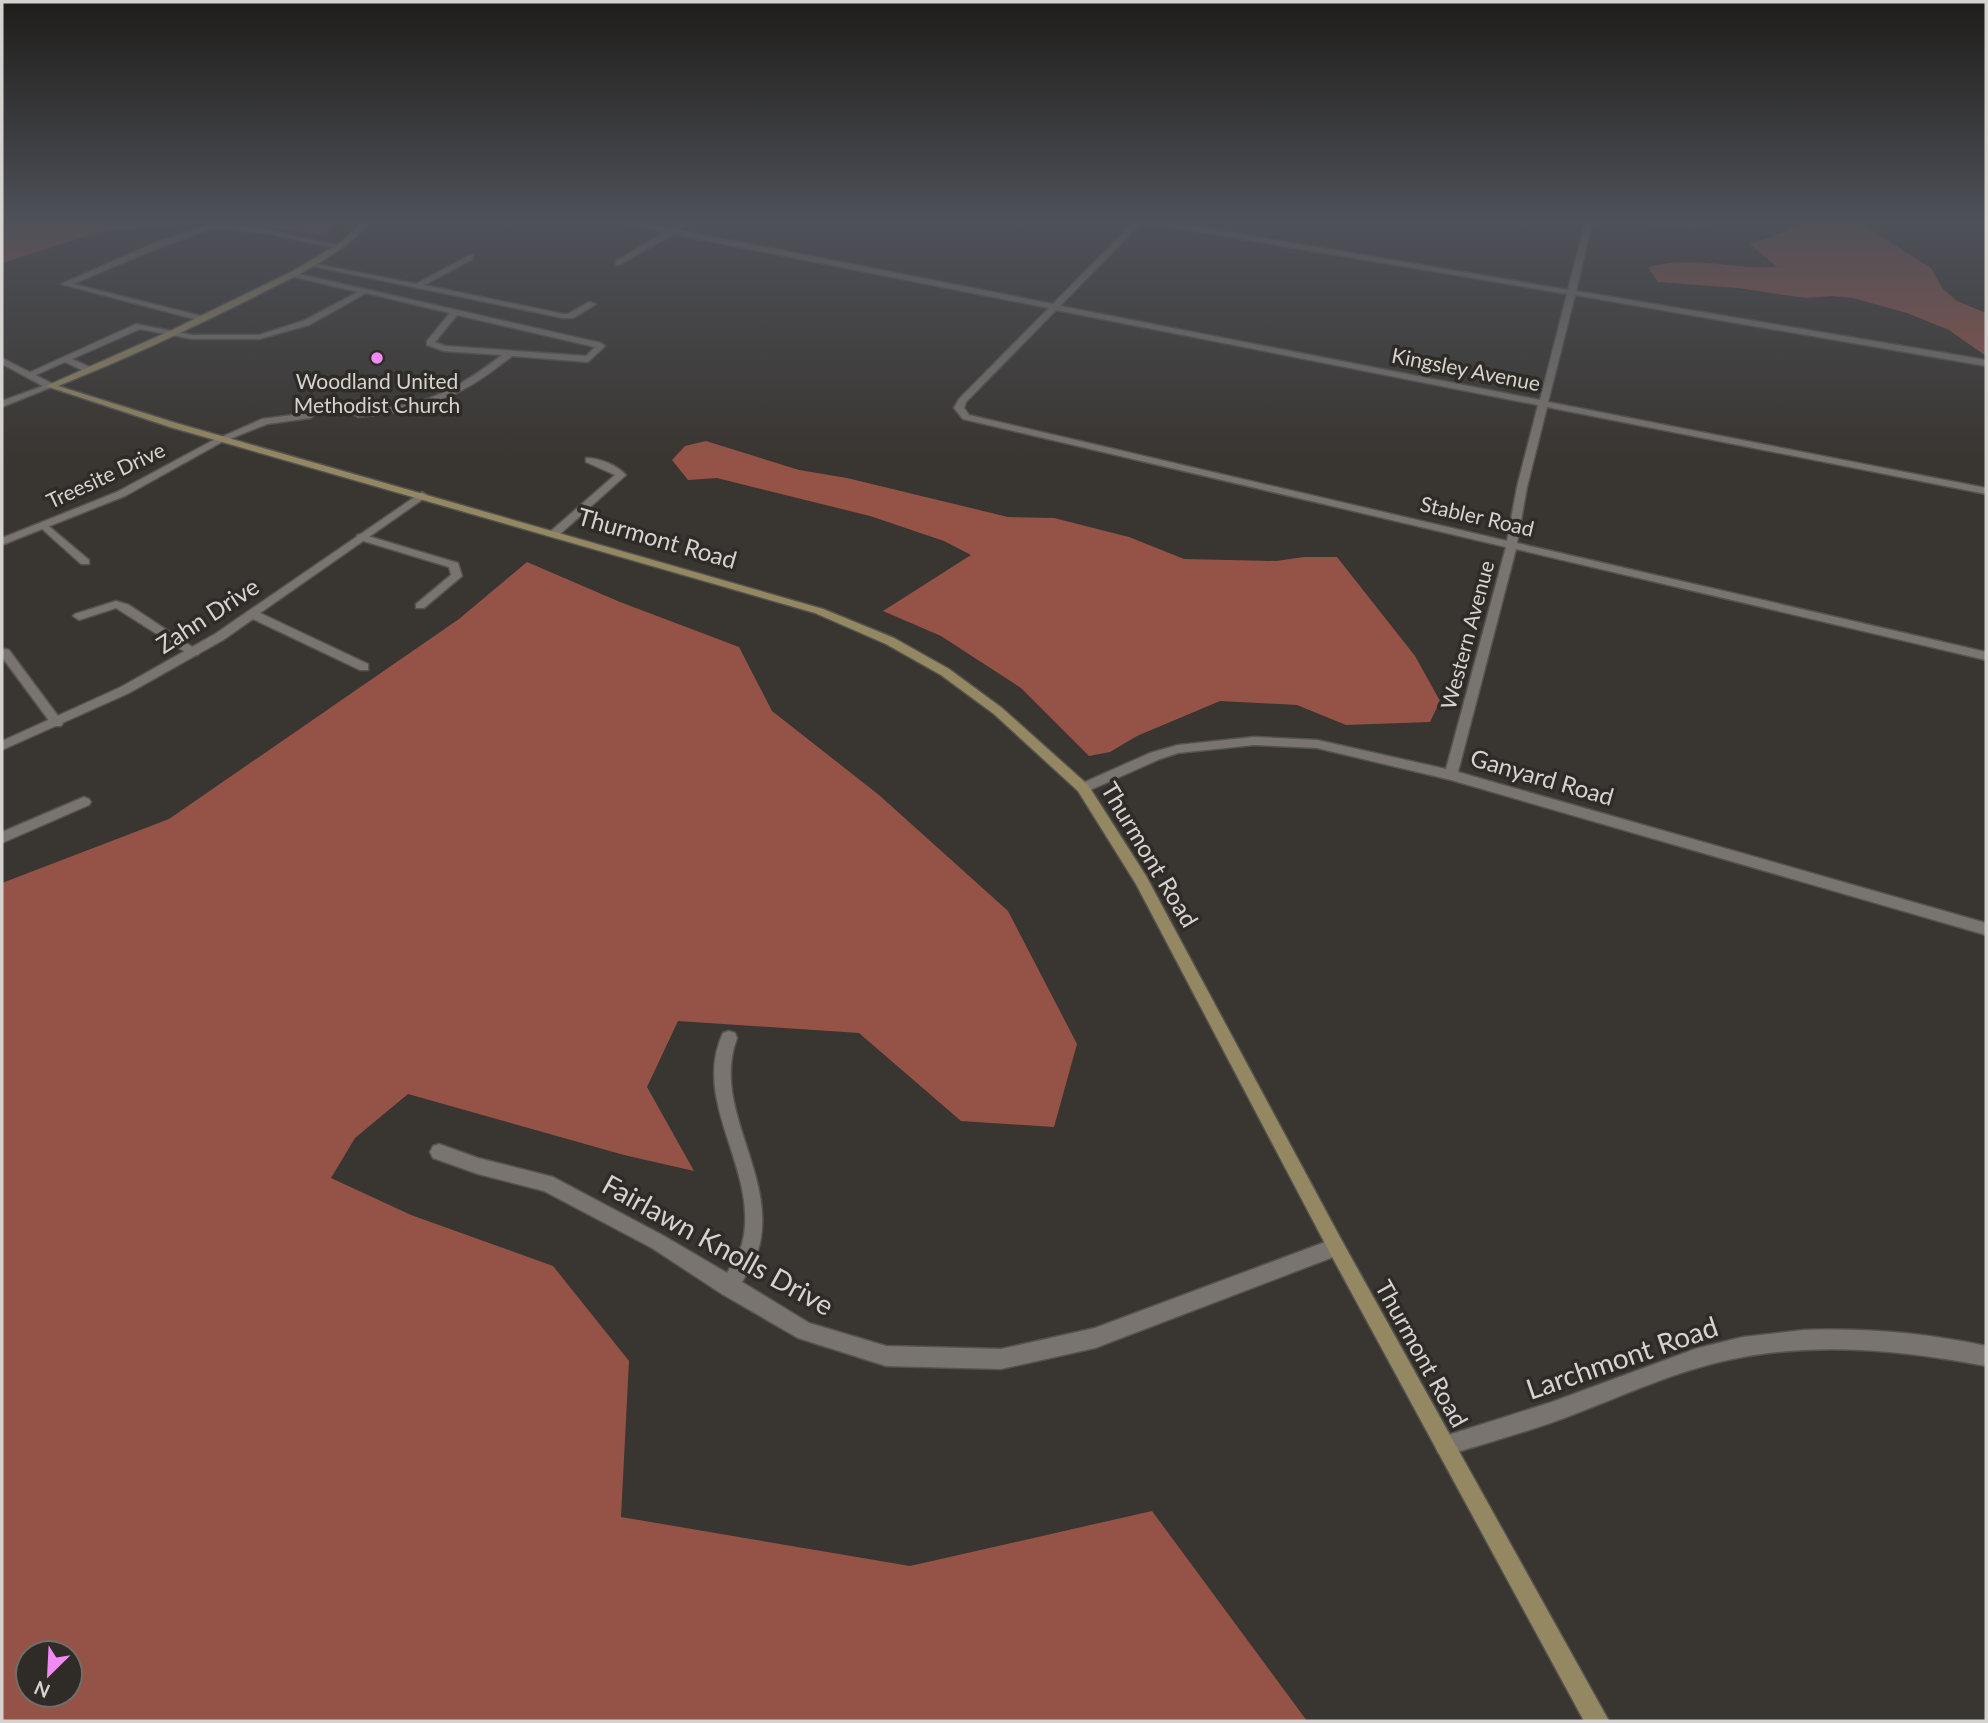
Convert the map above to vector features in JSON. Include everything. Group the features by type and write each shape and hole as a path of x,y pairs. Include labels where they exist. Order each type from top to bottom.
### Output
{"street":[{"path":"125,299 202,319"},
{"path":"2,404 173,334 242,299"},
{"path":"28,375 139,326 208,339 270,335 306,323 350,299"},
{"path":"401,299 601,346 587,359 444,348 430,344 455,312"},
{"path":"485,299 562,316 570,316 592,304"},
{"name":"Kingsley Avenue","path":"1017,299 1986,491"},
{"path":"1055,307 1062,299"},
{"name":"Western Avenue","path":"1451,775 1512,544 1522,487 1568,299"},
{"path":"1613,299 1986,363"},
{"name":"Stabler Road","path":"1055,307 962,401 959,408 966,417 1986,656"},
{"path":"358,414 414,408 432,403 473,382 510,353"},
{"path":"65,359 89,370"},
{"name":"Thurmont Road","path":"2,361 50,386 86,399 828,614 890,641 971,690 1025,734 1083,788 1141,880 1336,1247 1597,1721"},
{"name":"Treesite Drive","path":"2,542 121,494 224,438 265,421 308,416"},
{"path":"555,533 621,475 616,470 589,460"},
{"name":"Zahn Drive","path":"2,746 125,690 194,652 422,495"},
{"path":"46,526 85,562"},
{"path":"360,537 454,565 457,576 419,606"},
{"path":"79,616 116,604 125,607 194,652"},
{"path":"252,614 364,667"},
{"path":"5,653 57,723"},
{"name":"Ganyard Road","path":"1083,788 1155,756 1178,749 1254,741 1317,744 1451,775 1986,929"},
{"path":"2,838 83,802"},
{"path":"729,1038 722,1058 726,1098 744,1155 754,1205 751,1244 729,1287"},
{"name":"Fairlawn Knolls Drive","path":"439,1152 478,1166 547,1183 658,1242 805,1331 886,1356 1002,1359 1095,1338 1336,1247"},
{"name":"Larchmont Road","path":"1446,1446 1562,1408 1667,1369 1743,1348 1827,1339 1891,1341 1986,1356"}],"shaded area":[{"path":"1858,299 1955,299 1986,313 1986,356 1949,330 1907,313"},
{"path":"706,441 799,470 847,478 1008,517 1054,518 1129,537 1184,559 1276,561 1304,557 1337,557 1415,656 1440,701 1430,722 1346,725 1297,705 1220,701 1137,736 1110,752 1089,756 1021,688 941,636 883,611 971,555 944,541 870,516 717,478 688,480 672,460 685,446"},
{"path":"527,562 620,602 739,647 772,711 879,795 1008,911 1077,1044 1054,1127 961,1121 859,1033 678,1021 647,1087 694,1171 624,1155 408,1094 355,1138 331,1178 411,1215 553,1266 629,1361 621,1517 910,1566 1152,1511 1307,1721 2,1721 2,883 169,819 459,619"}],"place":[{"name":"Woodland United Methodist Church","path":"377,358"}]}
